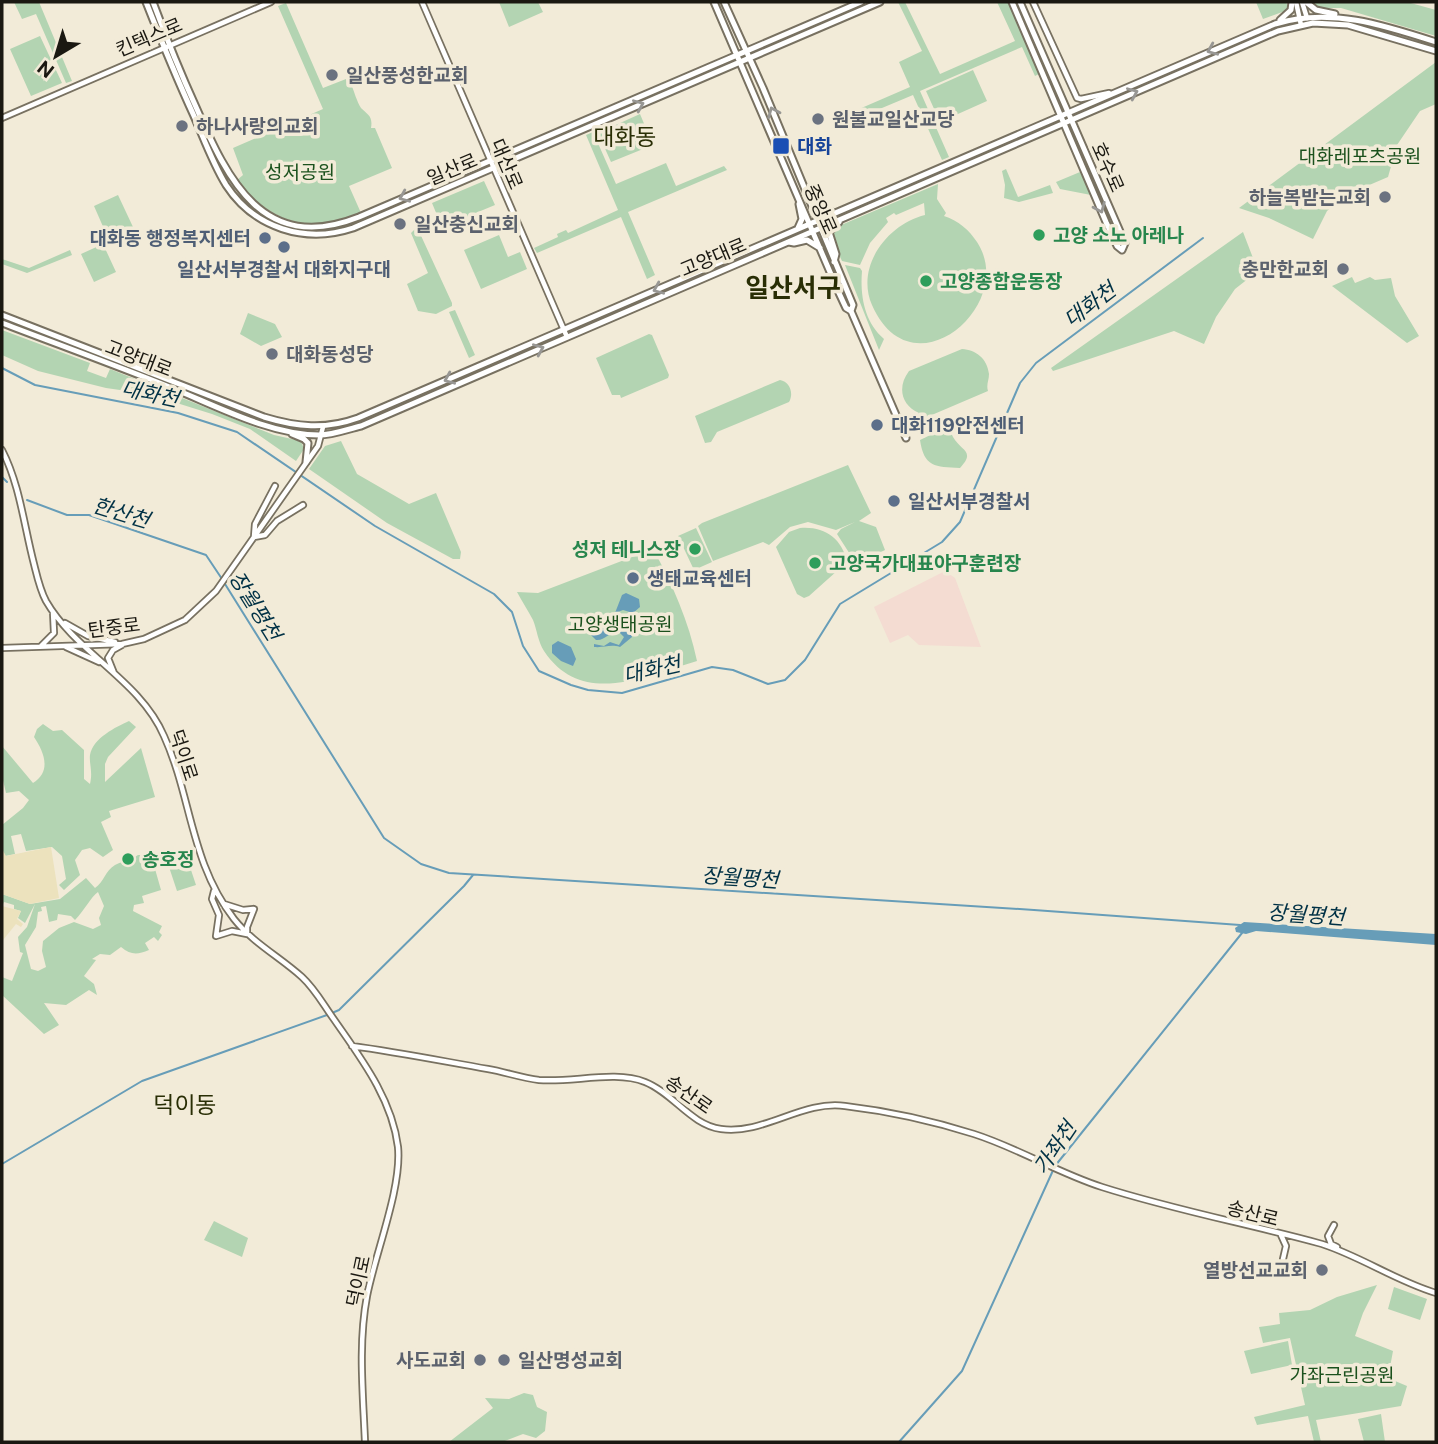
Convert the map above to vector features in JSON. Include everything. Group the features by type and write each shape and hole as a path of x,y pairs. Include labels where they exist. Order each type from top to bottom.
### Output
{"main road":[{"name":"일산로","path":"146,2 216,153 233,182 264,212 293,226 317,228 345,223 861,2"},
{"name":"일산로","path":"153,2 166,46 217,169 227,186 246,208 271,225 300,234 336,234 880,2"},
{"name":"킨텍스로","path":"2,118 271,2"},
{"name":"대산로","path":"422,2 567,337"},
{"name":"중앙로","path":"713,2 799,198 814,222"},
{"name":"중앙로","path":"724,2 810,204 817,230 853,305 851,311"},
{"name":"호수로","path":"1012,2 1066,117 1125,243 1122,250 1117,246 1064,123 1066,117 1020,2"},
{"path":"1033,2 1077,97 1081,99 1117,91"},
{"path":"1294,2 1304,21"},
{"path":"1275,24 1287,15 1294,2"},
{"path":"1304,2 1304,21"},
{"path":"1304,2 1316,10 1352,19"},
{"name":"고양대로","path":"2,315 264,417 290,425 323,427 358,418 835,213 1304,21 1323,16 1352,19 1436,43"},
{"name":"고양대로","path":"1066,117 1117,91 1275,24 1304,21 1348,25 1415,44 1436,53"},
{"name":"고양대로","path":"2,324 280,429 322,435 361,426 1064,123"},
{"path":"795,230 803,219 799,198"},
{"path":"810,204 824,212 835,213"},
{"path":"834,262 836,254 829,232 839,220"},
{"name":"중앙로","path":"817,230 821,249 846,308 851,311 906,438"},
{"path":"789,242 807,240 821,249"},
{"path":"254,537 321,440 323,427"},
{"path":"280,429 306,441 308,447 305,465"},
{"name":"덕이로","path":"2,450 15,482 44,598 57,618 147,708 165,737 202,864 214,890 247,934 305,980 379,1087 387,1106 398,1148 393,1193 368,1294 361,1336 365,1442"},
{"path":"254,537 255,524 275,486"},
{"path":"254,537 265,535 276,521 303,505"},
{"name":"탄중로","path":"2,648 122,644 167,630 199,608 216,591 254,537"},
{"path":"39,648 54,633 53,611"},
{"path":"57,618 88,636 122,644"},
{"path":"116,676 108,658 122,644"},
{"path":"65,646 105,666"},
{"path":"214,890 212,899 219,915 216,936 232,931 247,934 254,909 243,911 222,903"},
{"name":"송산로","path":"352,1046 537,1079 567,1082 613,1077 645,1082 662,1091 705,1125 721,1129 748,1128 819,1107 846,1106 903,1117 974,1134 1058,1170 1130,1195 1343,1251 1400,1280 1436,1293"},
{"path":"1334,1225 1329,1232 1329,1240 1343,1251"},
{"path":"1280,1234 1286,1245 1283,1259"}],"shaded area":[{"path":"945,571 955,578 981,647 919,645 908,635 890,643 874,607"}],"green space":[{"path":"14,2 39,2 72,81 66,83 36,14 22,19"},
{"path":"499,2 538,2 543,12 509,27"},
{"path":"898,2 905,2 940,74 1015,41 997,2 1008,2 1039,74 1035,76 1022,47 920,91 949,157 942,160 913,95 839,126 836,119 910,87 899,62 922,51"},
{"path":"1256,2 1286,2 1288,6 1285,11 1263,19"},
{"path":"1309,2 1407,2 1436,10 1436,36 1341,8 1316,8"},
{"name":"성저공원","path":"286,3 323,88 346,79 348,85 351,84 360,106 371,118 371,128 375,128 392,168 349,186 361,213 341,220 307,224 292,221 264,207 236,181 243,175 233,148 323,109 278,6"},
{"path":"40,36 62,83 31,96 10,49"},
{"name":"대화레포츠공원","path":"1436,62 1436,104 1420,111 1397,145 1388,177 1346,195 1327,211 1313,239 1269,218 1239,208"},
{"path":"973,70 987,101 940,122 926,91"},
{"path":"640,114 653,145 611,162 598,133"},
{"path":"593,132 616,184 666,163 676,186 724,166 727,170 628,212 655,275 647,279 621,217 537,253 534,248 558,237 557,234 566,230 568,233 618,210 586,135"},
{"path":"1006,169 1018,197 1050,185 1053,193 1019,202 1004,198 1002,171"},
{"path":"1080,172 1091,195 1060,189 1056,182"},
{"path":"484,181 495,205 442,227 432,203"},
{"name":"고양종합운동장","path":"938,184 937,199 946,213 944,216 963,226 977,242 986,266 984,291 972,313 955,331 934,341 911,342 890,331 872,305 868,276 878,249 887,237 911,220 925,215 924,203 886,218 888,222 870,243 860,265 842,261 830,236 834,228"},
{"path":"118,195 133,227 108,238 94,206"},
{"path":"417,227 452,303 452,306 436,314 418,311 407,284 428,273 411,233"},
{"path":"1243,232 1258,271 1235,289 1216,317 1204,344 1174,331 1053,371 1051,368"},
{"path":"499,235 508,257 520,252 527,269 481,289 464,250"},
{"path":"103,244 116,272 94,282 81,254"},
{"path":"70,250 72,255 27,273 2,264 2,259 29,268"},
{"path":"845,265 860,268 862,271 865,308 872,325 884,339 879,350"},
{"path":"1352,277 1355,283 1370,277 1375,280 1391,278 1395,296 1419,336 1407,343 1332,286"},
{"path":"455,310 475,355 469,358 449,312"},
{"path":"248,313 275,324 282,337 261,346 240,334"},
{"path":"2,330 90,363 87,371 106,378 110,369 274,435 301,441 304,449 296,461 250,429 212,414 148,394 106,388 38,371 2,355"},
{"path":"652,335 668,378 621,398 620,395 612,395 596,358"},
{"path":"962,349 976,353 986,363 989,374 988,391 920,420 917,414 919,413 908,405 903,395 905,377 909,371"},
{"path":"780,380 790,388 789,402 717,432 711,442 705,443 695,416"},
{"path":"949,426 956,442 967,454 960,468 932,464 924,456 922,449 920,440"},
{"path":"341,441 357,474 409,504 436,493 461,552 460,559 453,559 387,523 309,469 325,446"},
{"path":"848,465 871,513 859,521 876,527 885,550 855,562 837,534 855,522 836,530 808,522 790,527 769,545 763,542 713,561 698,526 702,523"},
{"name":"성저 테니스장","path":"696,528 712,562 694,570 678,536"},
{"name":"고양국가대표야구훈련장","path":"800,528 817,529 831,535 841,546 847,562 804,598 797,594 776,547 789,532"},
{"name":"고양생태공원","path":"653,549 679,603 697,661 615,683 577,679 559,668 544,651 533,620 517,592 538,593"},
{"path":"129,721 136,727 108,757 105,764 105,782 141,748 155,797 109,811 111,817 101,822 113,850 103,857 90,848 82,850 75,860 80,875 64,890 59,885 66,879 62,856 52,847 26,851 21,834 11,836 15,854 5,856 2,849 2,825 29,800 19,791 6,793 2,776 2,746 33,783 43,773 44,767 41,749 34,737 37,729 43,724 53,731 62,730 84,750 84,779 90,784 92,749 106,734"},
{"path":"184,849 196,885 177,891 165,855"},
{"path":"138,855 151,855 161,890 142,896 144,903 134,905 133,911 162,926 159,932 162,935 158,941 154,937 145,943 149,950 145,952 131,953 121,947 110,955 100,954 92,959 96,960 84,976 94,984 97,995 89,990 66,1005 44,1003 59,1025 44,1034 2,995 2,977 12,981 23,953 20,952 18,937 27,927 35,904 25,923 18,918 21,911 14,909 14,905 4,902 2,906 2,894 30,904 60,899 86,878 95,888 112,867","holes":["98,892 104,906 99,918 101,925 93,929 74,922 59,928 43,941 42,951 46,967 38,971 31,969 25,945 36,927 41,907 46,906 49,922 57,920 58,914 71,916 75,920"]},
{"path":"214,1221 248,1238 242,1257 204,1240"},
{"name":"가좌근린공원","path":"1377,1285 1355,1336 1393,1351 1388,1378 1407,1386 1401,1406 1316,1420 1321,1442 1314,1442 1308,1416 1257,1425 1254,1417 1305,1405 1290,1338 1263,1343 1259,1327 1280,1324 1279,1313 1310,1310 1337,1297"},
{"path":"1394,1287 1427,1299 1420,1320 1388,1309"},
{"path":"1288,1341 1292,1365 1251,1374 1244,1351"},
{"path":"524,1393 533,1395 537,1407 547,1412 545,1431 536,1438 523,1434 502,1442 449,1442 493,1408 485,1398 509,1399"},
{"path":"1381,1414 1385,1442 1364,1442 1358,1419"}],"sand":[{"path":"51,847 59,898 30,904 2,894 2,849 6,856"},
{"path":"2,906 21,911 17,919 23,924 21,927 16,924 3,940"}],"water":[{"path":"626,593 639,599 640,607 633,613 623,610 615,613 622,595"},
{"path":"589,616 608,621 608,628 617,631 622,629 631,633 632,637 620,647 594,647 594,644 604,646 610,642 619,645 624,637 615,632 596,640 591,635 591,626 583,621"},
{"path":"558,641 571,647 576,659 573,666 552,653 552,645"},
{"path":"1244,922 1436,934 1436,945 1256,931 1246,934 1236,932 1235,928"}],"waterway":[{"name":"대화천","path":"2,368 35,385 178,413 237,432 375,526 494,594 512,612 523,646 539,671 571,685 588,690 622,693 712,667 733,670 768,684 785,680 805,660 840,604 942,542 960,522 1020,383 1036,363 1203,238"},
{"name":"한산천","path":"2,477 7,482"},
{"name":"한산천","path":"27,500 67,515 89,515 206,555 222,579"},
{"name":"장월평천","path":"225,584 384,838 421,864 449,873 1240,925"},
{"path":"332,1013 339,1010 473,875"},
{"name":"가좌천","path":"899,1442 962,1371 1055,1166 1242,933"},
{"path":"2,1164 142,1081 327,1015"}],"place":[{"name":"일산풍성한교회","path":"332,75"},
{"name":"원불교일산교당","path":"818,119"},
{"name":"하나사랑의교회","path":"182,126"},
{"name":"대화","path":"781,146"},
{"name":"하늘복받는교회","path":"1385,197"},
{"name":"일산충신교회","path":"400,224"},
{"name":"고양 소노 아레나","path":"1039,235"},
{"name":"대화동 행정복지센터","path":"265,238"},
{"name":"일산서부경찰서 대화지구대","path":"284,247"},
{"name":"충만한교회","path":"1343,269"},
{"name":"고양종합운동장","path":"926,281"},
{"name":"대화동성당","path":"272,354"},
{"name":"대화119안전센터","path":"877,425"},
{"name":"일산서부경찰서","path":"894,501"},
{"name":"성저 테니스장","path":"695,549"},
{"name":"고양국가대표야구훈련장","path":"815,563"},
{"name":"생태교육센터","path":"633,578"},
{"name":"송호정","path":"128,859"},
{"name":"열방선교교회","path":"1322,1270"},
{"name":"사도교회","path":"480,1360"},
{"name":"일산명성교회","path":"504,1360"}],"district":[{"name":"대화동","path":"625,137"},
{"name":"일산서구","path":"793,288"},
{"name":"덕이동","path":"185,1105"}]}
